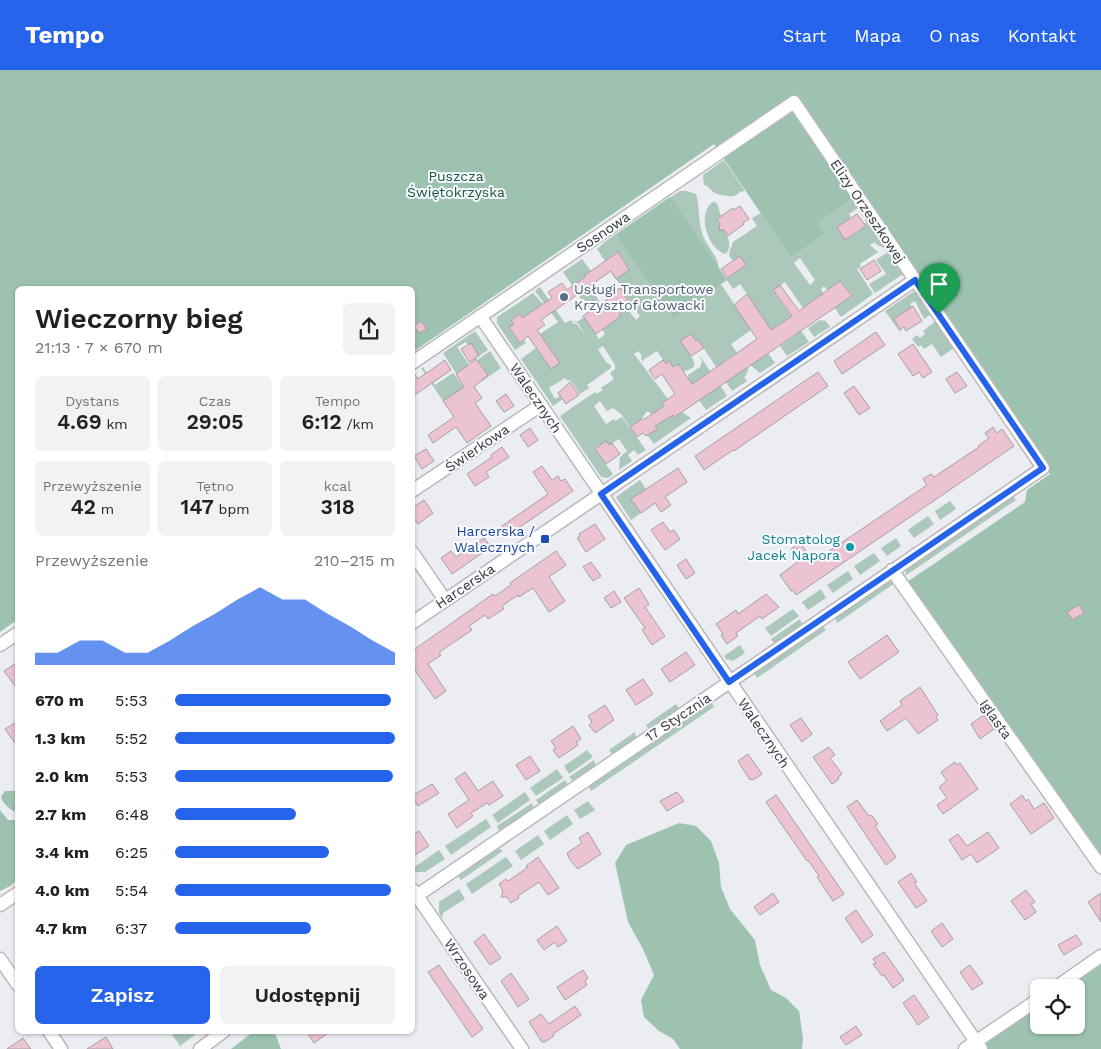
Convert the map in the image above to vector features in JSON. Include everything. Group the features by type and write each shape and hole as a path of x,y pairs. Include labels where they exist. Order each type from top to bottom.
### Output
{"street":[{"name":"Elizy Orzeszkowej","path":"794,102 1043,468"},
{"name":"Sosnowa","path":"415,361 794,102"},
{"name":"Harcerska","path":"415,620 915,280"},
{"name":"Walecznych","path":"480,316 974,1047"},
{"name":"Świerkowa","path":"415,490 541,405"},
{"name":"17 Stycznia","path":"415,894 1043,468"},
{"path":"415,556 445,600"},
{"name":"Iglasta","path":"892,570 1101,867"},
{"path":"0,645 15,635"},
{"path":"0,905 15,895"},
{"name":"Wrzosowa","path":"415,896 522,1049"},
{"path":"1068,979 1101,956"},
{"path":"0,959 15,981"},
{"path":"974,1047 1030,1005"},
{"path":"51,1034 62,1049"},
{"path":"200,1049 220,1034"}],"green space":[{"name":"Puszcza Świętokrzyska","path":"0,70 1101,70 1101,865 907,582 1025,502 1027,490 1050,474 846,176 839,181 852,199 818,223 825,234 791,258 714,144 415,351 415,286 15,286 15,621 0,632"},
{"path":"724,160 745,191 734,196 726,196 715,193 704,185 703,175"},
{"path":"680,191 696,194 702,233 716,259 719,269 673,316 721,284 751,330 731,344 749,370 744,377 747,381 732,391 698,340 696,341 690,334 681,341 692,357 694,364 693,367 684,372 678,364 673,367 669,362 666,364 657,351 643,360 643,364 639,351 634,354 668,399 662,403 668,411 682,412 691,418 654,444 647,435 660,422 649,412 646,412 642,419 630,427 621,414 613,408 607,411 600,401 594,406 606,424 622,417 646,450 638,455 634,450 628,455 632,461 619,470 620,457 627,451 619,439 609,445 606,441 595,449 613,474 608,478 601,477 560,416 595,392 596,394 603,390 601,388 614,379 610,373 615,369 615,365 603,346 598,349 606,362 611,365 611,368 587,385 589,388 580,394 570,380 568,381 565,378 549,388 555,399 560,396 563,399 553,406 521,359 536,348 551,369 559,363 541,345 520,314 511,320 514,324 509,328 519,342 524,340 526,343 515,350 497,323 497,317 533,293 543,304 527,315 540,334 558,322 535,291 540,287 565,323 571,320 574,324 577,324 585,335 578,323 574,322 584,317 599,339 605,334 563,272 582,259 591,271 584,276 585,289 589,286 613,321 621,316 619,314 627,308 636,320 640,316 611,272 625,262 618,252 605,261 597,249"},
{"path":"670,197 727,280 673,317 616,234"},
{"path":"852,199 858,208 849,214 851,218 837,227 845,240 859,231 858,228 867,222 885,248 877,245 875,242 870,245 878,252 860,264 861,267 857,269 873,294 841,317 834,307 852,295 840,281 827,290 824,286 821,289 825,296 803,308 785,282 773,290 809,342 787,356 780,346 796,335 786,320 771,330 740,284 733,289 726,279 745,265 733,261 729,253 733,242 757,226 752,218 761,213 791,258 825,234 817,223","holes":["800,258 815,280 810,285 794,263"]},
{"path":"713,202 717,203 721,216 717,219 721,230 724,230 728,239 729,248 726,254 714,246 706,231 705,214"},
{"path":"888,252 903,274 875,293 869,284 886,274 876,260"},
{"path":"913,292 917,294 931,314 924,319 915,301 910,304 912,307 894,319 902,335 885,311"},
{"path":"820,320 826,321 830,327 814,337 808,328"},
{"path":"936,321 954,348 941,357 932,344 924,349 921,345 918,347 912,339 917,335 920,338 925,334 923,331"},
{"path":"475,331 488,350 479,356 471,343 468,345 466,342 457,347 469,365 462,369 467,376 459,378 443,353"},
{"path":"490,351 501,368 481,382 476,361"},
{"path":"768,353 775,363 760,373 750,365"},
{"path":"700,356 710,371 689,386 688,375 700,367 702,362"},
{"path":"423,367 435,385 453,373 451,370 475,403 443,401 421,368"},
{"path":"720,385 727,396 706,410 699,400"},
{"path":"640,480 646,489 631,499 641,513 631,520 616,497"},
{"path":"1013,496 1016,500 905,576 907,568"},
{"path":"950,501 956,509 940,520 935,511"},
{"path":"928,516 934,524 914,538 908,530"},
{"path":"896,538 901,546 887,556 881,548"},
{"path":"874,553 880,561 860,575 854,566"},
{"path":"848,571 853,579 833,593 827,585"},
{"path":"890,582 895,583 837,623 835,617"},
{"path":"821,589 826,598 808,610 802,602"},
{"path":"793,609 799,616 771,636 765,628"},
{"path":"800,619 802,624 776,642 773,642 771,639"},
{"path":"822,626 826,630 757,678 754,673"},
{"path":"740,645 745,653 733,661 726,659 724,656"},
{"path":"711,702 714,707 591,791 590,785"},
{"path":"676,704 678,710 648,728 646,725"},
{"path":"635,732 636,738 614,753 611,753 609,750"},
{"path":"587,750 593,757 569,774 564,766"},
{"path":"594,760 596,766 574,780 569,777"},
{"path":"557,769 563,778 536,796 530,788"},
{"path":"565,780 566,786 541,803 538,803 536,800"},
{"path":"5,791 15,791 15,812 6,806 1,797"},
{"path":"525,792 530,800 498,823 492,815"},
{"path":"588,801 595,810 580,819 574,810"},
{"path":"532,803 533,809 502,830 499,830 497,826"},
{"path":"0,810 8,820 15,820 15,881 0,891"},
{"path":"567,815 573,824 550,840 544,831"},
{"path":"486,819 491,827 451,855 445,846"},
{"path":"679,823 696,826 711,841 719,863 721,887 730,909 755,940 760,965 771,990 786,998 799,1011 803,1038 802,1049 680,1049 673,1039 659,1031 644,1017 641,1000 654,975 643,949 628,922 615,863 626,845"},
{"path":"538,835 544,844 521,860 515,851"},
{"path":"498,848 503,851 461,880 459,874"},
{"path":"439,850 445,859 425,872 415,872 415,867"},
{"path":"506,857 513,866 472,894 466,884"},
{"path":"459,889 465,899 443,913 442,918 439,913 439,902"},
{"path":"1101,957 1101,1049 967,1049 1030,1006 1030,1034 1085,1034 1085,979 1069,979"},
{"path":"172,1034 196,1034 180,1046"},
{"path":"250,1034 275,1034 281,1049 231,1049"}],"building":[{"path":"740,206 749,219 728,236 724,230 719,230 720,224 717,219 733,208 734,210"},
{"path":"857,214 866,226 845,240 837,227"},
{"path":"618,252 629,270 616,279 611,271 541,320 545,325 537,330 560,363 551,369 528,336 520,343 509,327 514,324 511,320 520,314 522,318 552,298 548,292 562,283 567,290"},
{"path":"740,256 746,265 727,278 721,269"},
{"path":"874,260 881,271 867,280 860,269"},
{"path":"840,281 852,296 682,412 655,426 657,429 646,436 643,433 637,437 630,427 664,406 662,403 675,394 662,374 655,379 649,370 663,360 666,364 669,361 673,367 678,364 692,384 757,339 734,305 747,294 771,330 792,316 773,290 780,285 799,311"},
{"path":"620,288 629,302 625,304 627,308 619,314 621,316 596,334 583,316"},
{"path":"913,306 922,321 906,331 904,327 900,330 894,319"},
{"path":"421,321 427,329 419,333 415,325"},
{"path":"876,332 885,345 842,374 834,361"},
{"path":"691,334 704,348 691,356 680,341"},
{"path":"471,343 479,356 469,362 461,349"},
{"path":"913,344 932,372 923,378 919,372 913,376 898,354"},
{"path":"476,359 488,375 474,387 482,398 475,403 491,426 467,443 456,427 433,443 428,435 454,417 443,401 464,387 456,374"},
{"path":"445,360 451,370 415,395 415,375 418,379"},
{"path":"818,372 828,386 704,470 695,456"},
{"path":"957,372 967,386 955,393 946,379"},
{"path":"570,382 579,395 566,404 558,393"},
{"path":"854,386 870,408 859,415 844,393"},
{"path":"506,394 514,406 504,412 496,401"},
{"path":"993,427 997,433 1002,429 1014,446 796,595 793,590 791,591 780,575 799,561 791,549 800,542 813,562 927,485 923,479 931,474 934,477 979,447 989,438 985,433"},
{"path":"530,428 538,440 528,447 520,435"},
{"path":"606,441 609,445 612,443 620,454 606,464 595,449"},
{"path":"502,447 509,457 486,472 489,477 475,486 467,474 492,457 491,455"},
{"path":"426,449 434,461 422,469 415,455"},
{"path":"542,466 552,480 558,476 561,481 565,479 573,491 508,535 502,526 548,494 533,472"},
{"path":"678,468 687,482 665,497 671,505 661,512 655,503 641,513 631,499"},
{"path":"424,500 433,513 418,524 415,520 415,506"},
{"path":"663,522 670,532 674,530 680,539 665,550 651,530"},
{"path":"595,524 605,539 586,552 577,538 580,536 579,534"},
{"path":"484,538 491,547 452,574 441,558 451,551 456,557"},
{"path":"556,551 566,565 549,577 565,601 549,612 533,588 502,606 504,609 488,619 485,615 469,626 472,630 444,649 439,653 441,655 428,664 446,691 435,699 415,670 415,649 493,594 495,596 511,585 510,583"},
{"path":"686,559 695,573 686,579 677,565"},
{"path":"591,562 601,576 593,581 583,567"},
{"path":"639,588 649,604 645,607 665,636 652,645 642,630 645,628 624,598"},
{"path":"614,591 621,602 611,608 604,598"},
{"path":"766,594 779,607 762,619 760,616 736,633 738,636 727,644 716,624 736,610 738,614"},
{"path":"1079,605 1084,613 1072,620 1067,612"},
{"path":"887,635 899,652 860,679 848,662"},
{"path":"686,652 695,665 670,682 661,669"},
{"path":"15,664 15,686 4,671"},
{"path":"643,679 653,694 636,705 626,690"},
{"path":"920,687 938,715 936,717 938,720 918,734 906,718 887,731 880,721 902,705 900,701"},
{"path":"605,705 614,720 595,733 589,725 592,722 588,716"},
{"path":"984,715 994,729 980,739 971,724"},
{"path":"801,718 812,734 802,742 790,725"},
{"path":"15,723 15,743 5,729"},
{"path":"573,726 581,739 576,742 578,745 559,758 553,750 556,748 551,741"},
{"path":"829,747 835,755 830,758 842,774 832,784 813,757"},
{"path":"748,754 762,774 753,780 750,780 738,761"},
{"path":"530,756 540,771 526,780 516,765"},
{"path":"955,762 957,765 960,763 978,789 943,814 937,805 947,798 939,787 947,781 941,772"},
{"path":"465,772 478,791 493,781 503,796 471,813 473,816 457,828 448,814 469,800 455,779"},
{"path":"432,784 439,793 418,806 415,801 415,794"},
{"path":"677,792 684,801 667,811 660,801"},
{"path":"776,795 844,894 833,901 817,877 819,876 766,802"},
{"path":"1022,795 1026,801 1028,799 1034,809 1044,803 1054,818 1031,834 1010,804"},
{"path":"857,800 868,815 872,816 878,824 875,826 896,857 886,865 847,807"},
{"path":"419,831 429,846 415,855 415,833"},
{"path":"588,832 601,854 578,869 567,853 582,843 579,838"},
{"path":"988,832 999,848 977,863 971,854 962,860 949,840 958,834 967,846"},
{"path":"538,857 559,888 548,895 539,882 511,903 507,897 501,897 503,891 499,884 506,879 508,881 527,868 526,866"},
{"path":"911,873 917,882 914,883 927,901 916,908 898,882"},
{"path":"1026,890 1035,902 1031,904 1036,912 1025,920 1011,901"},
{"path":"773,893 779,902 760,915 754,907"},
{"path":"1101,893 1101,922 1088,902"},
{"path":"856,910 873,935 862,943 845,918"},
{"path":"942,923 953,939 942,947 931,931"},
{"path":"557,926 567,941 558,947 555,942 544,950 537,940"},
{"path":"484,934 501,958 490,965 474,942"},
{"path":"1076,935 1082,944 1064,955 1058,945"},
{"path":"884,952 904,980 893,988 873,964 876,963 873,959"},
{"path":"439,965 483,1029 472,1037 428,972"},
{"path":"970,965 983,983 972,990 960,972"},
{"path":"583,970 588,978 585,981 587,985 565,1000 557,987"},
{"path":"511,973 529,999 518,1007 501,981"},
{"path":"914,995 929,1017 918,1025 903,1003"},
{"path":"575,1006 581,1015 553,1034 554,1036 542,1042 529,1022 541,1014 549,1024"},
{"path":"856,1026 862,1035 846,1045 840,1037"},
{"path":"308,1034 327,1034 314,1043"},
{"path":"106,1037 113,1049 87,1049"},
{"path":"23,1038 31,1049 7,1049"}],"place":[{"name":"Usługi Transportowe Krzysztof Głowacki","path":"564,297"},
{"name":"Harcerska / Walecznych","path":"545,539"},
{"name":"Stomatolog Jacek Napora","path":"850,547"}],"route":[{"path":"915,280 939,314 1043,468 729,682 601,494 915,280"}]}
